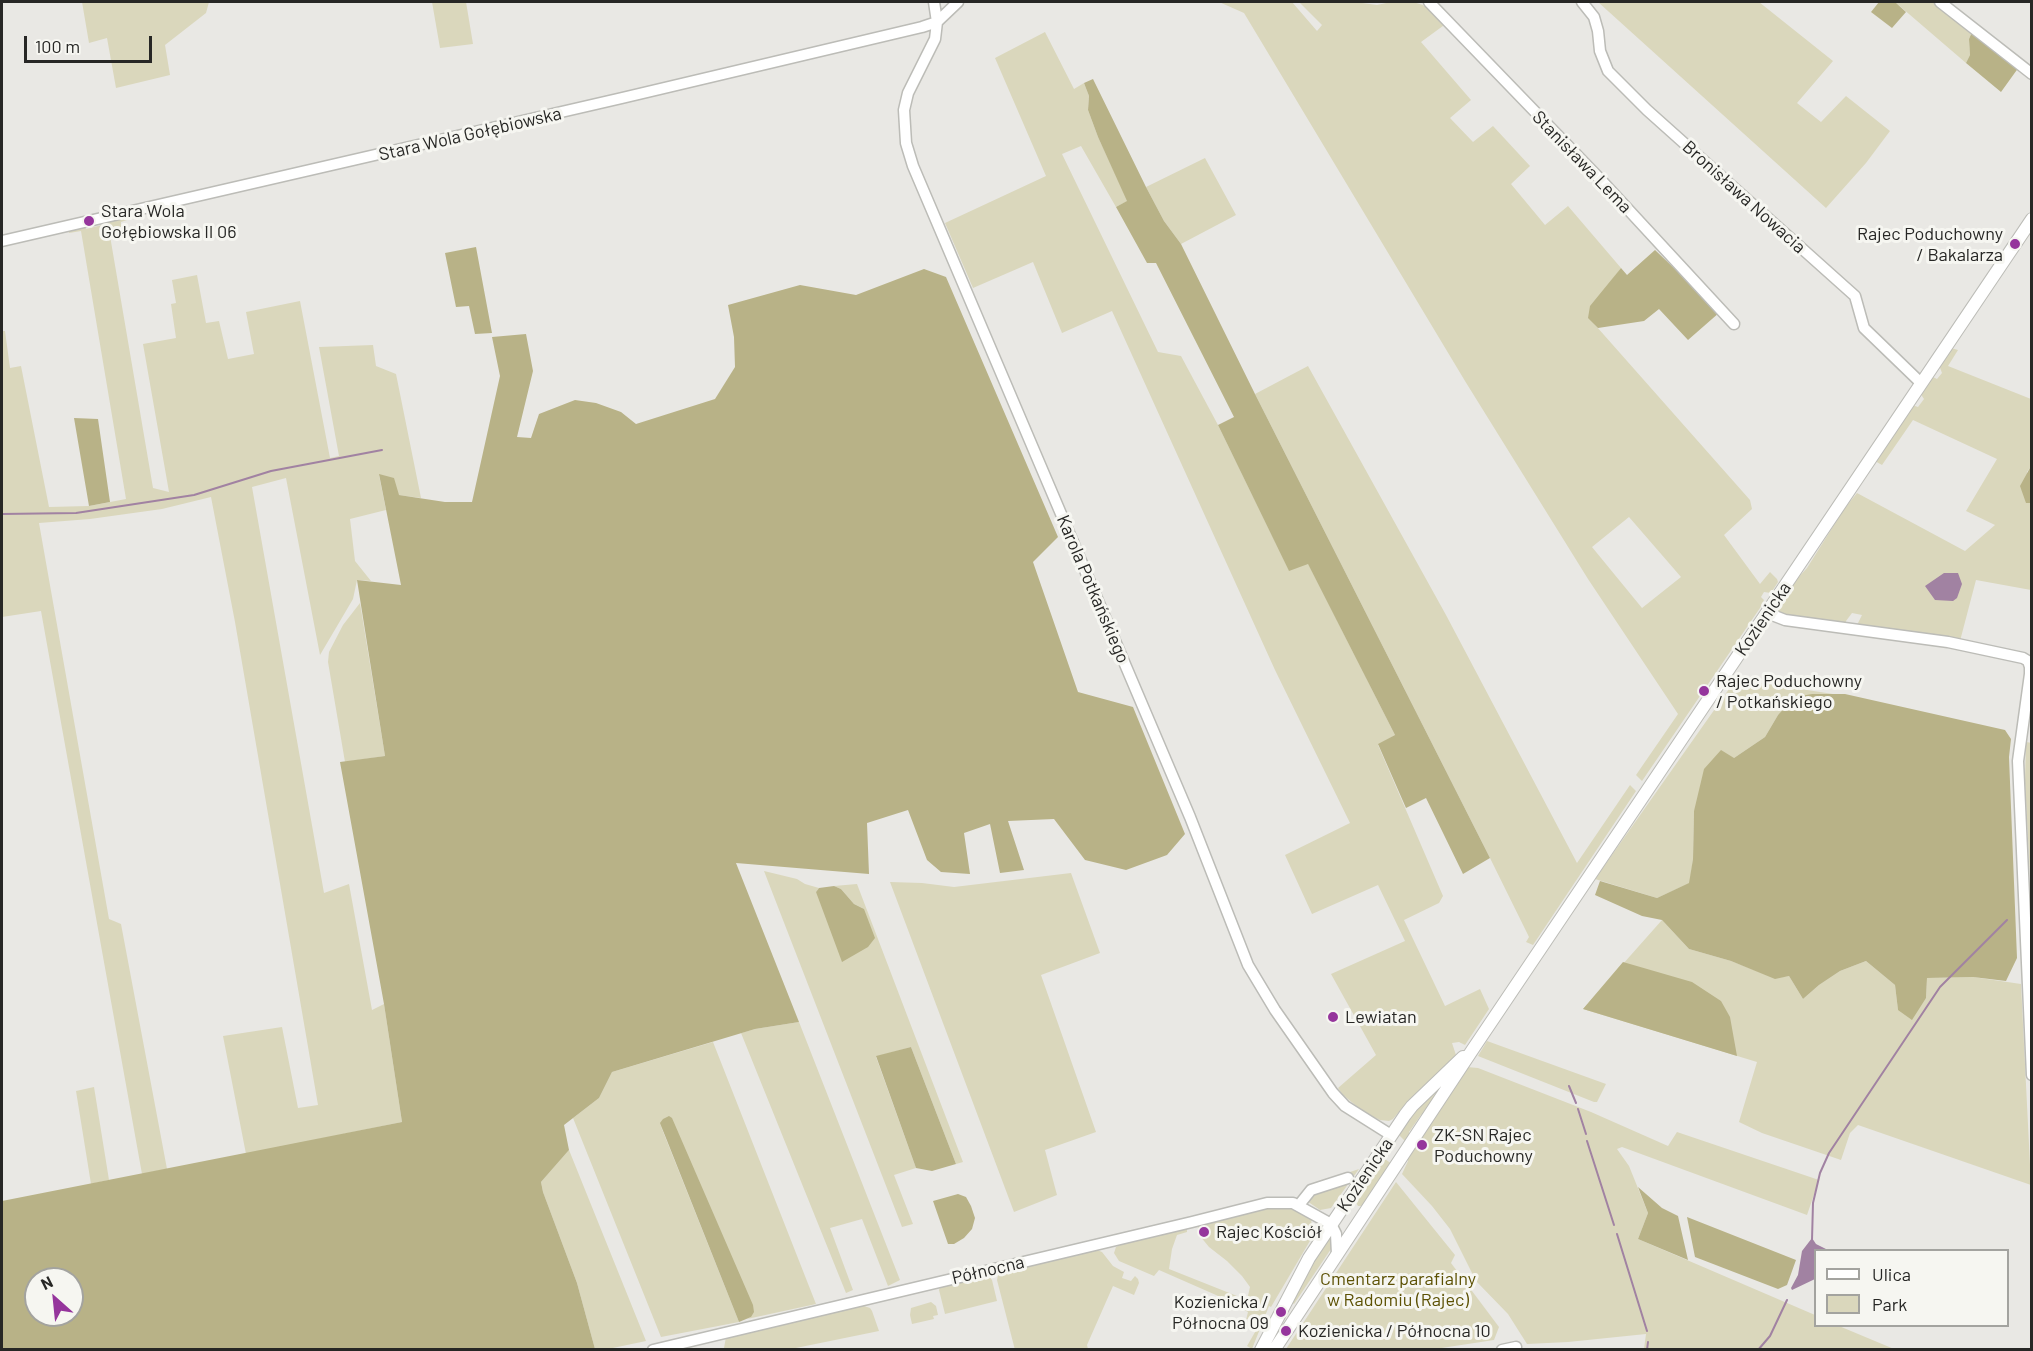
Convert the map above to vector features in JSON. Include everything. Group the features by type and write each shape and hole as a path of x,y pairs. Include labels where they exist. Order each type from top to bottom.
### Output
{"main road":[{"name":"Kozienicka","path":"1398,1145 1473,1049 2031,219"},
{"name":"Kozienicka","path":"1274,1350 1367,1210 1398,1145 1412,1106 1473,1049"},
{"path":"1381,1149 1391,1144 1398,1145"},
{"name":"Kozienicka","path":"1261,1350 1299,1275 1324,1235 1326,1221 1348,1199 1381,1149"},
{"path":"1348,1199 1350,1208 1355,1212 1367,1210"}],"street":[{"name":"Karola Potkańskiego","path":"934,2 937,22 932,46 912,83 905,102 904,132 911,160 1190,817 1248,965 1275,1010 1334,1093 1345,1106 1372,1123 1398,1145"},
{"path":"937,22 958,2"},
{"name":"Stanisława Lema","path":"1429,2 1600,179 1734,324"},
{"name":"Bronisława Nowacia","path":"1582,2 1594,17 1600,51 1608,70 1647,110 1855,296 1864,328 1921,383"},
{"path":"1940,2 2031,74"},
{"name":"Stara Wola Gołębiowska","path":"2,241 634,96 937,22"},
{"path":"1767,613 1785,620 1948,642 2028,661 2030,674 2018,762 2031,1074"},
{"path":"1372,1123 1380,1136 1381,1149"},
{"path":"1299,1205 1311,1190 1348,1178"},
{"name":"Północna","path":"653,1350 1267,1203 1284,1202 1299,1205 1326,1221"},
{"path":"1326,1221 1336,1234 1337,1254"},
{"path":"1502,1350 1516,1347"}],"green space":[{"path":"82,2 209,2 206,13 165,45 170,75 116,88 107,38 89,43"},
{"path":"432,2 466,2 473,44 440,48"},
{"path":"1219,2 1292,2 1317,31 1322,25 1299,2 1355,2 1377,5 1391,2 1413,2 1423,5 1447,23 1421,42 1471,100 1450,118 1473,142 1493,126 1530,166 1511,184 1545,225 1568,206 1621,268 1606,288 1589,318 1750,500 1752,509 1724,535 1760,584 1770,572 1778,582 1771,593 1764,592 1761,597 1764,600 1760,608 1642,781 1636,775 1678,714 1588,579 1465,381 1244,13","holes":["1629,517 1681,577 1642,608 1592,547"]},
{"path":"1598,2 1759,2 1833,61 1797,103 1821,122 1846,96 1890,131 1866,163 1826,208"},
{"path":"1895,2 1935,2 1972,32 1969,39 1970,55 1966,63"},
{"path":"1045,32 1074,89 1084,83 1089,96 1088,110 1098,137 1128,201 1116,207 1081,146 1062,154 1158,352 1181,356 1218,425 1289,570 1308,563 1395,735 1378,745 1443,896 1439,903 1404,920 1445,1006 1480,989 1489,1009 1465,1045 1459,1042 1452,1043 1456,1055 1389,1121 1380,1120 1365,1113 1338,1088 1376,1055 1331,974 1405,941 1378,885 1312,914 1285,855 1350,823 1275,670 1112,311 1062,333 1033,262 973,288 945,223 1046,176 995,58"},
{"path":"1205,158 1236,215 1181,244 1164,221 1146,187"},
{"path":"129,216 130,219 121,222 121,227 109,230 153,488 169,492 143,344 176,338 171,304 176,303 172,280 197,275 206,323 219,321 228,359 254,354 246,312 300,301 330,458 339,456 319,347 373,345 376,366 396,374 421,498 398,495 379,475 386,510 350,519 355,561 371,581 357,580 353,599 320,655 286,478 252,487 324,893 349,884 372,1010 384,1004 402,1122 246,1154 223,1036 282,1027 298,1108 318,1105 235,622 211,497 162,509 39,523 109,919 121,924 167,1169 142,1174 41,611 2,617 2,331 5,331 10,368 21,366 49,507 89,506 126,499 81,231 69,233 68,229 85,226 86,229 102,225 102,222"},
{"path":"1951,348 1958,350 1948,366 2031,399 2031,466 2027,472 2026,503 2031,503 2031,590 1976,580 1960,641 1857,625 1862,615 1852,613 1846,624 1779,614 1776,609 1807,568 1844,509 1857,493 1965,551 1995,525 1966,511 1997,459 1913,420 1882,465 1875,461 1912,405 1918,407 1924,399 1920,393 1931,376 1937,379 1942,373 1939,365"},
{"path":"1308,366 1446,615 1577,863 1630,785 1636,791 1533,945 1526,942 1529,937 1490,858 1255,394"},
{"path":"360,603 385,756 345,762 328,662 329,652 343,625"},
{"path":"1736,679 1833,694 1812,694 1778,715 1765,737 1734,758 1694,811 1690,883 1657,898 1595,879"},
{"path":"2026,742 2032,743 2031,895 2025,781"},
{"path":"764,871 797,879 819,888 816,892 864,909 854,904 841,889 834,886 857,884 963,1162 956,1164 911,1047 876,1057 916,1168 894,1175 913,1224 902,1227"},
{"path":"1071,873 1100,953 1041,975 1096,1132 1045,1150 1057,1195 1014,1212 890,882 954,887"},
{"path":"1662,920 1689,949 1731,961 1775,978 1789,976 1803,999 1840,971 1866,961 1895,985 1898,1010 1926,998 1927,978 1973,977 2021,984 2031,1185 1858,1125 1850,1133 1841,1160 1762,1133 1739,1122 1757,1062 1583,1009"},
{"path":"799,1022 900,1280 888,1286 862,1219 830,1228 853,1290 846,1293 741,1033"},
{"path":"1487,1041 1606,1084 1597,1102 1594,1102 1478,1056"},
{"path":"713,1042 816,1304 747,1319 751,1317 660,1124 739,1322 661,1337 573,1118 599,1098 612,1072"},
{"path":"1467,1067 1478,1068 1591,1112 1668,1146 1677,1132 1819,1180 1807,1215 1622,1147 1617,1149 1629,1166 1648,1213 1638,1239 1814,1315 1814,1327 1841,1327 1894,1349 1644,1349 1646,1334 1527,1344 1508,1314 1476,1281 1450,1229 1402,1174 1408,1161 1407,1158"},
{"path":"94,1087 109,1180 91,1184 76,1091"},
{"path":"1438,1088 1440,1089 1426,1114 1421,1115 1409,1132 1410,1138 1407,1143 1398,1134 1416,1106"},
{"path":"569,1150 646,1341 608,1349 595,1349 577,1283 541,1182"},
{"path":"1382,1157 1392,1164 1363,1206 1358,1206 1356,1198"},
{"path":"1359,1169 1331,1208 1320,1210 1307,1201 1308,1196 1350,1181 1347,1173"},
{"name":"Cmentarz parafialny w Radomiu (Rajec)","path":"1396,1182 1455,1255 1451,1263 1499,1327 1494,1340 1435,1349 1286,1349"},
{"path":"1291,1207 1313,1219 1311,1222 1315,1227 1314,1234 1271,1307 1269,1306 1252,1349 1247,1346 1262,1320 1254,1315 1246,1320 1248,1312 1216,1295 1159,1270 1154,1276 1119,1261 1114,1253 1116,1247 1124,1243 1187,1228 1187,1232 1177,1235 1169,1269 1247,1300 1250,1287 1227,1261 1209,1247 1200,1236 1198,1227 1266,1208"},
{"path":"1332,1231 1331,1249 1294,1304 1291,1302 1305,1274"},
{"path":"1097,1250 1102,1252 1113,1266 1124,1272 1122,1278 1131,1281 1135,1276 1138,1279 1139,1283 1134,1295 1113,1286 1087,1345 1088,1349 1015,1350 997,1280 998,1275"},
{"path":"988,1275 992,1280 997,1301 945,1314 940,1287"},
{"path":"931,1302 936,1306 938,1315 933,1316 934,1319 912,1324 911,1308"},
{"path":"861,1305 870,1308 879,1331 791,1349 724,1348 726,1337"}],"shaded area":[{"path":"1879,2 1895,2 1906,12 1892,28 1871,12"},
{"path":"1972,32 2019,67 2001,92 1966,63 1970,55 1969,39"},
{"path":"1093,79 1164,221 1181,244 1490,858 1463,874 1426,798 1406,808 1378,744 1395,735 1308,564 1289,571 1218,425 1234,417 1156,263 1147,263 1116,207 1127,201 1088,110 1089,96 1084,83"},
{"path":"476,247 492,333 475,334 469,306 456,307 445,253"},
{"path":"1655,250 1720,312 1688,340 1659,309 1644,321 1598,328 1588,318 1590,306 1621,268 1627,275"},
{"path":"924,269 946,277 1058,537 1033,562 1078,692 1133,707 1185,834 1167,855 1126,870 1085,860 1054,819 1008,821 1024,870 1000,873 990,824 964,833 970,874 941,872 927,860 908,810 867,823 869,874 736,863 799,1022 755,1029 612,1072 599,1098 564,1125 569,1150 541,1182 577,1283 595,1349 2,1349 2,1201 402,1122 384,1004 340,762 385,756 357,580 401,585 379,474 394,478 399,495 445,502 472,502 500,376 492,337 526,334 533,371 517,437 531,438 539,414 575,400 596,403 621,412 636,424 715,399 735,367 734,337 728,305 800,285 856,295"},
{"path":"74,418 98,419 110,502 89,506"},
{"path":"2031,466 2031,503 2026,503 2020,486"},
{"path":"1944,573 1958,573 1962,584 1957,598 1953,601 1935,600 1925,586"},
{"path":"1812,694 1845,694 2005,730 2011,739 2009,757 2017,958 2006,981 1973,977 1927,978 1926,998 1912,1020 1898,1010 1895,985 1866,961 1840,971 1803,999 1789,976 1775,979 1731,961 1689,949 1662,920 1642,916 1595,895 1600,881 1657,898 1689,883 1693,859 1694,811 1704,769 1721,750 1734,758 1765,737 1778,715 1795,697"},
{"path":"834,886 841,889 854,904 864,909 875,938 868,947 842,962 816,892 819,888"},
{"path":"1623,962 1692,982 1721,1001 1730,1017 1737,1056 1583,1009"},
{"path":"911,1047 956,1164 932,1171 916,1168 876,1056"},
{"path":"669,1116 672,1118 753,1305 754,1312 751,1317 739,1322 660,1123"},
{"path":"1638,1187 1662,1208 1678,1216 1688,1260 1638,1239 1648,1213"},
{"path":"958,1194 966,1197 975,1218 972,1229 964,1238 954,1244 948,1244 933,1201"},
{"path":"1687,1217 1796,1260 1787,1285 1778,1289 1695,1257"},
{"path":"1812,1238 1816,1244 1826,1249 1814,1249 1814,1279 1792,1290 1798,1275 1802,1251"}],"waterway":[{"path":"2,514 76,513 194,495 271,471 382,450"},
{"path":"1812,1240 1813,1203 1820,1173 1829,1153 1940,987 2007,920"},
{"path":"1569,1086 1576,1103"},
{"path":"1578,1109 1586,1134"},
{"path":"1587,1141 1614,1225"},
{"path":"1617,1234 1647,1331"},
{"path":"1758,1350 1770,1336 1787,1300"},
{"path":"1647,1350 1648,1342"}],"place":[{"name":"Stara Wola Gołębiowska II 06","path":"89,221"},
{"name":"Rajec Poduchowny / Bakalarza","path":"2015,244"},
{"name":"Rajec Poduchowny / Potkańskiego","path":"1704,691"},
{"name":"Lewiatan","path":"1333,1017"},
{"name":"ZK-SN Rajec Poduchowny","path":"1422,1145"},
{"name":"Rajec Kościół","path":"1204,1232"},
{"name":"Kozienicka / Północna 09","path":"1281,1312"},
{"name":"Kozienicka / Północna 10","path":"1286,1331"}]}
